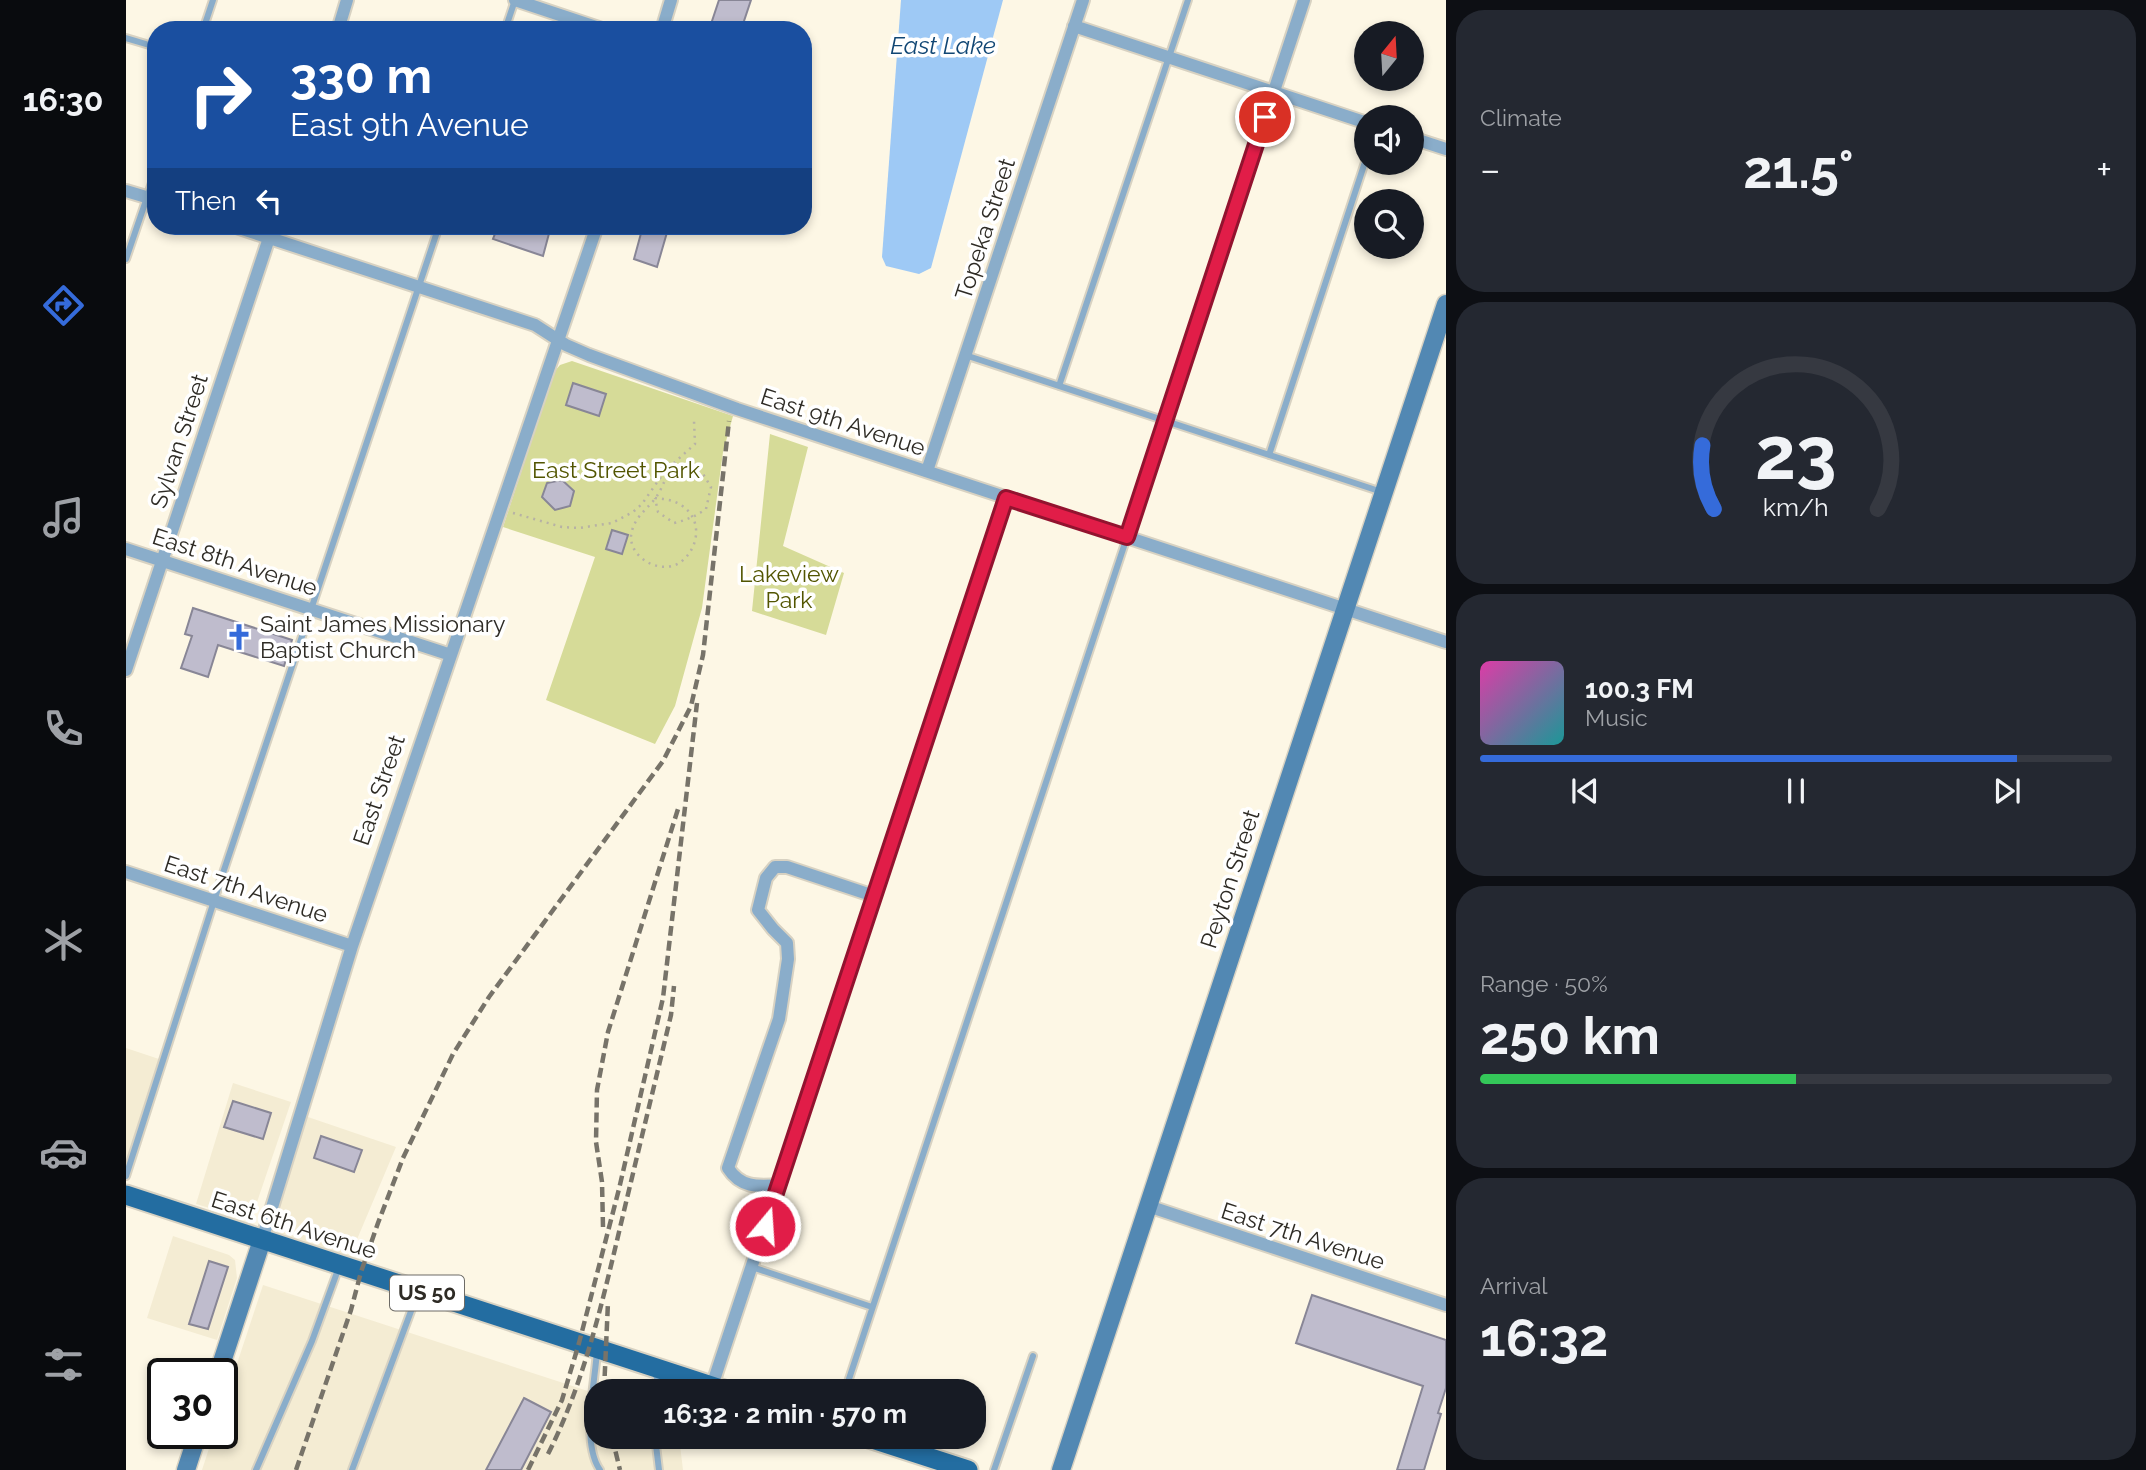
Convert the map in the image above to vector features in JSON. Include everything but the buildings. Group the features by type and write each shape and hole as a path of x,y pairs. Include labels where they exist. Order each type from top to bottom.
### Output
{"main road":[{"name":"East 6th Avenue","path":"126,1195 690,1379"},
{"path":"903,1449 968,1470"}],"street":[{"path":"341,21 347,0"},
{"path":"515,0 578,21"},
{"path":"665,21 671,0"},
{"name":"Topeka Street","path":"927,471 1083,0"},
{"path":"1127,537 1304,0"},
{"path":"1074,26 1354,119"},
{"path":"1424,142 1446,149"},
{"path":"126,191 147,198"},
{"name":"Sylvan Street","path":"126,670 270,235"},
{"name":"East 9th Avenue","path":"279,235 417,286 535,325 566,345 589,355 737,409 1446,642"},
{"name":"East Street","path":"223,1358 352,946 594,235"},
{"name":"Peyton Street","path":"1060,1470 1446,303"},
{"path":"723,1379 752,1267 1006,498"},
{"name":"East 8th Avenue","path":"126,549 451,655"},
{"path":"779,1185 747,1185 735,1180 727,1168 779,1019 786,971 787,943 758,910 766,878 775,867 788,867 874,896"},
{"name":"East 7th Avenue","path":"126,872 352,946"},
{"name":"East 7th Avenue","path":"1148,1206 1446,1305"},
{"path":"186,1470 193,1449"}],"lane":[{"path":"207,21 213,0"},
{"path":"508,21 515,0"},
{"path":"1059,386 1188,0"},
{"path":"126,38 147,44"},
{"path":"1269,455 1361,175"},
{"path":"126,259 147,209"},
{"path":"126,1176 436,235"},
{"path":"965,355 1384,493"},
{"path":"849,1379 1127,537"},
{"path":"256,1470 312,1341 340,1265"},
{"path":"752,1267 872,1307"},
{"path":"352,1470 419,1291"},
{"path":"597,1349 591,1443 600,1470"},
{"path":"994,1470 1033,1356"},
{"path":"653,1367 657,1379"},
{"path":"656,1449 659,1470"}],"path":[{"path":"499,509 562,527 579,528 612,523 642,504 664,471 695,444 694,421"},
{"path":"679,459 680,467"},
{"path":"655,498 670,500 683,506 693,517 697,538 684,559 674,566 656,566 644,561 634,548 631,538 635,521 655,498 662,482 680,467"},
{"path":"655,498 658,512 674,523 693,517 706,509 712,487 703,474 680,467"}],"shaded area":[{"path":"126,1048 165,1061 126,1181"},
{"path":"233,1083 291,1102 256,1205 251,1214 243,1218 196,1204"},
{"path":"305,1116 396,1147 350,1256 277,1232 272,1226"},
{"path":"173,1236 229,1255 235,1260 237,1278 217,1340 147,1318"},
{"path":"263,1285 584,1390 584,1449 680,1449 683,1470 202,1470 209,1449 238,1449 238,1361"}],"green space":[{"name":"East Street Park","path":"572,361 733,416 723,452 702,608 675,706 655,744 546,700 595,557 503,527 554,372 560,365"},
{"name":"Lakeview Park","path":"770,434 808,447 783,546 844,573 826,635 752,611"}],"water":[{"name":"East Lake","path":"901,0 1003,0 931,268 919,274 886,266 882,257"}],"railway":[{"path":"296,1470 378,1223 403,1158 453,1054 489,997 663,761 691,706 703,655 729,421"},
{"path":"528,1470 562,1400 579,1343 619,1189 663,998 697,703"},
{"path":"603,1227 602,1182 596,1142 597,1090 608,1032 678,809"},
{"path":"548,1454 571,1401 598,1317 671,1015 674,986"},
{"path":"605,1379 608,1302"},
{"path":"615,1449 620,1470"}],"place":[{"name":"Saint James Missionary Baptist Church","path":"239,637"}],"route":[{"path":"765,1226 1006,498 1127,537 1265,117"}]}
